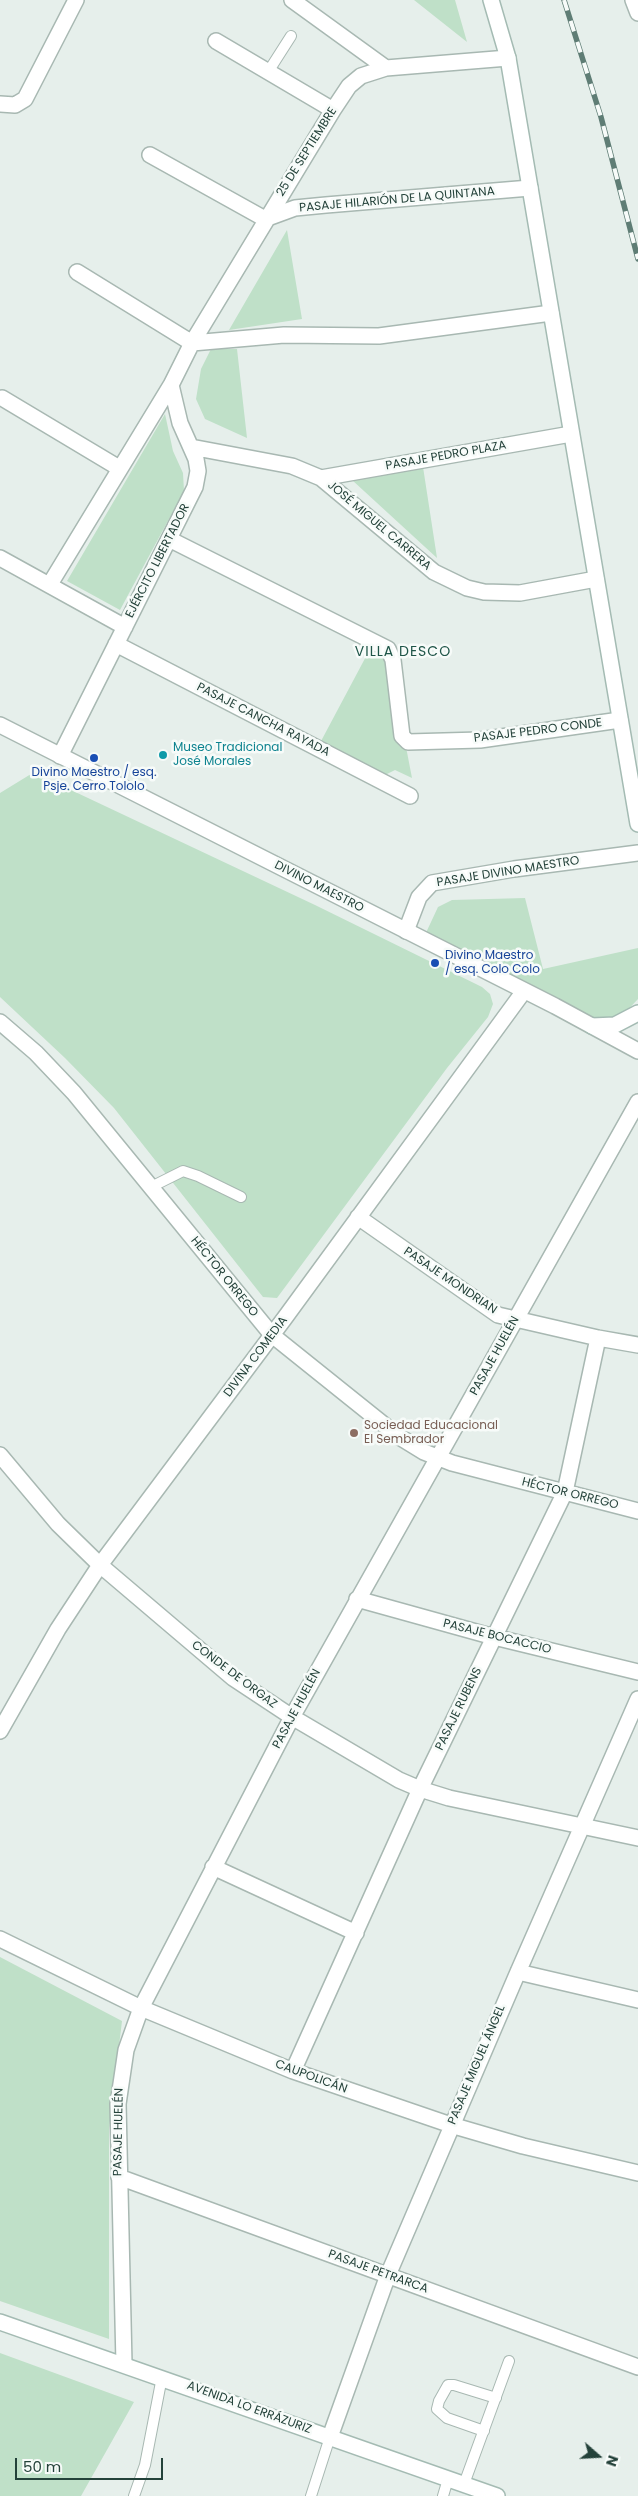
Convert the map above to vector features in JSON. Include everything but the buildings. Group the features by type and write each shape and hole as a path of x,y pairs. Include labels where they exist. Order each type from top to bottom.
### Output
{"street":[{"path":"0,104 15,105 25,99 76,0"},
{"path":"292,0 386,68"},
{"path":"491,0 508,58 638,824"},
{"path":"633,0 638,13"},
{"path":"216,41 333,110"},
{"name":"25 DE SEPTIEMBRE","path":"171,385 192,342 265,219 349,86 361,76 386,68 508,58"},
{"path":"150,155 265,219"},
{"name":"PASAJE HILARIÓN DE LA QUINTANA","path":"265,219 295,208 326,204 530,188"},
{"path":"77,272 192,342 284,335 379,336 551,313"},
{"path":"50,584 171,385"},
{"name":"EJÉRCITO LIBERTADOR","path":"60,756 195,488 198,471 191,447 180,423 171,385"},
{"path":"2,398 119,468"},
{"name":"PASAJE PEDRO PLAZA","path":"321,478 571,434"},
{"name":"JOSÉ MIGUEL CARRERA","path":"191,447 292,466 321,478 434,572 467,588 484,592 520,593 596,580"},
{"name":"PASAJE PEDRO CONDE","path":"169,539 388,649 393,660 402,736 408,742 480,740 620,720"},
{"path":"0,558 125,627"},
{"name":"PASAJE CANCHA RAYADA","path":"116,644 410,796"},
{"name":"DIVINO MAESTRO","path":"0,725 524,991 638,1051"},
{"name":"PASAJE DIVINO MAESTRO","path":"406,931 419,897 432,883 514,869 638,853"},
{"name":"DIVINA COMEDIA","path":"2,1721 58,1629 100,1565 272,1335 524,991"},
{"path":"592,1026 615,1024 638,1012"},
{"name":"HÉCTOR ORREGO","path":"0,1022 36,1053 74,1093 272,1335 398,1436 438,1459 638,1511"},
{"name":"PASAJE HUELÉN","path":"124,2364 117,2126 120,2077 128,2041 141,2008 292,1717 638,1102"},
{"name":"PASAJE MONDRIAN","path":"358,1218 491,1311 516,1319 598,1338 638,1345"},
{"name":"PASAJE RUBENS","path":"293,2071 420,1789 565,1492 598,1338"},
{"name":"CONDE DE ORGAZ","path":"0,1455 58,1524 100,1565 233,1678 292,1717 399,1780 420,1789 449,1798 638,1838"},
{"name":"PASAJE BOCACCIO","path":"357,1599 494,1637 638,1672"},
{"name":"PASAJE MIGUEL ÁNGEL","path":"330,2437 388,2276 451,2125 638,1699"},
{"path":"213,1867 356,1934"},
{"name":"CAUPOLICÁN","path":"0,1939 141,2008 293,2071 451,2125 524,2146 638,2174"},
{"path":"518,1972 638,2000"},
{"name":"PASAJE PETRARCA","path":"118,2176 638,2367"},
{"name":"AVENIDA LO ERRÁZURIZ","path":"0,2322 162,2377 497,2496"}],"lane":[{"path":"268,72 291,36"},
{"path":"151,1187 183,1171 198,1176 241,1197"},
{"path":"464,2484 509,2361"},
{"path":"134,2496 144,2464 162,2377"},
{"path":"484,2431 447,2418 437,2409 439,2401 448,2385 454,2384 496,2398"},
{"path":"310,2496 330,2437"},
{"path":"443,2496 448,2479"}],"green space":[{"path":"414,0 455,0 467,42"},
{"path":"287,230 302,319 229,330"},
{"path":"211,349 237,349 247,438 205,419 196,399 201,369"},
{"path":"165,414 173,451 183,473 184,491 120,610 67,581"},
{"path":"423,467 437,558 352,480"},
{"path":"370,649 385,656 390,662 399,746 406,747 412,778 395,770 385,775 320,743"},
{"path":"31,774 71,790 315,905 482,987 490,994 493,1004 488,1017 447,1068 277,1298 263,1297 114,1108 65,1058 0,997 0,793"},
{"path":"525,898 543,969 638,948 638,999 619,1019 603,1023 424,937 438,907 452,900"},
{"path":"0,1957 122,2021 109,2129 109,2339 0,2301"},
{"path":"0,2353 134,2402 81,2496 0,2496"}],"railway":[{"path":"564,0 601,117 638,259"}],"place":[{"name":"Museo Tradicional José Morales","path":"163,755"},
{"name":"Divino Maestro / esq. Psje. Cerro Tololo","path":"94,758"},
{"name":"Divino Maestro / esq. Colo Colo","path":"435,963"},
{"name":"Sociedad Educacional El Sembrador","path":"354,1433"}],"district":[{"name":"VILLA DESCO","path":"403,652"}]}
